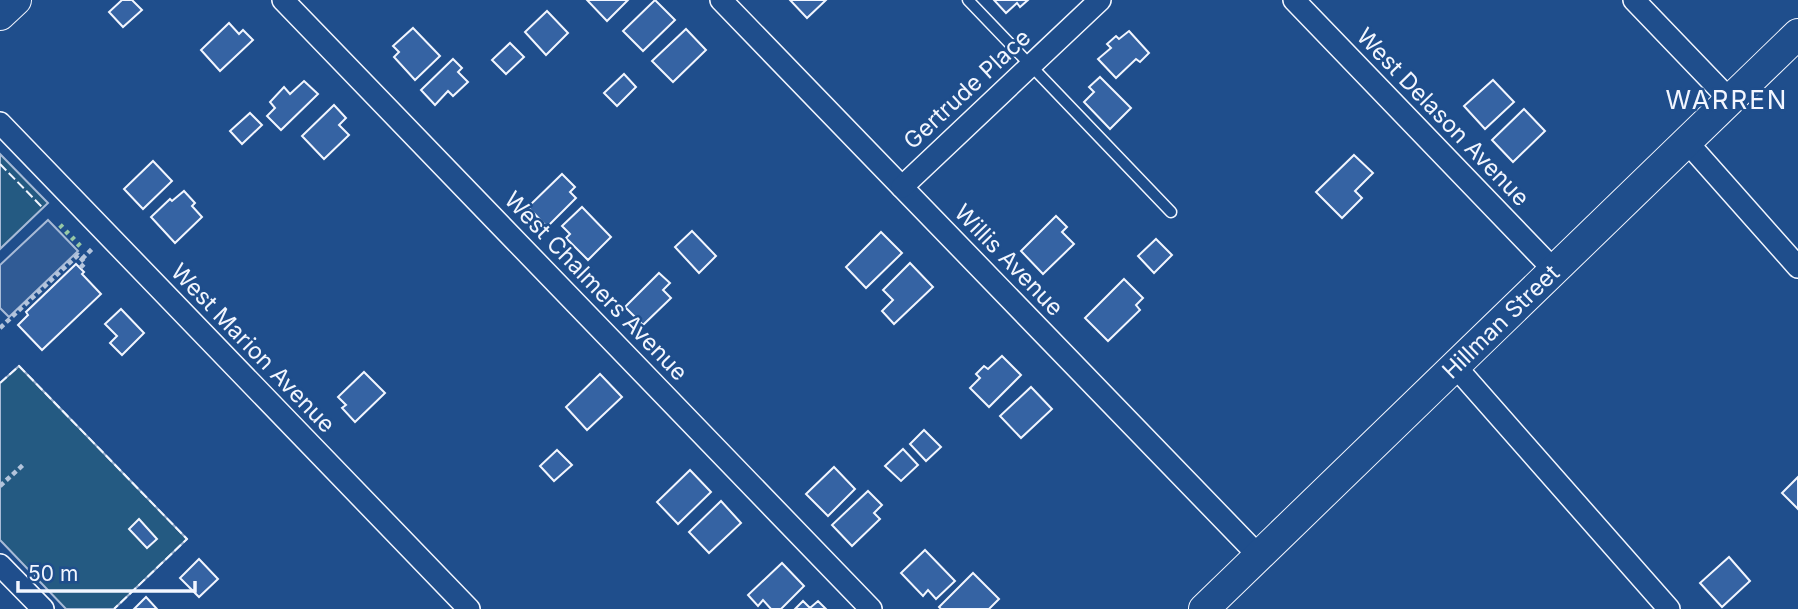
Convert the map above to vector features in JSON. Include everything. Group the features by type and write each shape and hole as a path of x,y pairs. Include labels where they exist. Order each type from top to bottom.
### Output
{"street":[{"path":"0,15 16,0"},
{"name":"West Chalmers Avenue","path":"283,0 871,609"},
{"name":"Willis Avenue","path":"721,0 1259,556"},
{"name":"Gertrude Place","path":"902,187 1100,0"},
{"name":"West Delason Avenue","path":"1294,0 1554,270"},
{"path":"1634,0 1730,100"},
{"name":"Hillman Street","path":"1205,609 1798,34"},
{"name":"West Marion Avenue","path":"0,123 469,609"},
{"path":"1687,142 1798,267"},
{"path":"1455,366 1669,609"},
{"path":"0,565 43,609"}],"lane":[{"path":"968,0 1171,212"}],"path":[{"path":"82,259 92,249"},
{"path":"0,328 78,256 85,262 80,268"},
{"path":"0,486 23,465"}],"shaded area":[{"path":"0,154 48,203 0,249"},
{"path":"48,220 78,251 9,317 0,308 0,265"},
{"path":"19,366 187,539 114,609 66,609 0,540 0,383"}],"building":[{"path":"122,0 132,0 142,10 123,27 109,12"},
{"path":"587,0 628,0 607,21"},
{"path":"655,0 675,20 643,51 623,31"},
{"path":"790,0 826,0 807,18"},
{"path":"994,0 1028,0 1020,7 1017,3 1006,13"},
{"path":"547,11 568,33 546,55 525,32"},
{"path":"229,23 239,34 243,30 253,40 220,71 201,50"},
{"path":"413,28 440,56 415,80 394,57 399,52 393,46"},
{"path":"686,29 706,50 673,82 652,61"},
{"path":"1129,31 1149,53 1140,62 1136,59 1116,78 1098,59 1111,48 1107,44 1116,36 1119,39"},
{"path":"510,43 524,57 506,74 492,60"},
{"path":"453,59 462,68 458,72 468,82 453,96 448,91 435,105 421,90"},
{"path":"624,74 636,87 617,106 604,93"},
{"path":"1100,77 1131,108 1110,129 1084,102 1094,92 1089,87"},
{"path":"1493,80 1514,102 1485,129 1464,106"},
{"path":"304,81 318,94 281,130 267,116 275,108 270,102 284,87 290,94"},
{"path":"334,105 346,118 339,125 349,135 324,159 302,136"},
{"path":"1524,109 1545,131 1513,162 1492,140"},
{"path":"250,113 262,125 242,144 230,131"},
{"path":"1354,155 1373,173 1355,191 1362,198 1342,218 1316,192"},
{"path":"153,161 172,181 143,209 124,189"},
{"path":"562,174 575,187 570,192 576,198 547,227 528,207"},
{"path":"184,191 195,203 192,206 202,217 175,243 151,217 170,199 172,201"},
{"path":"582,207 611,237 588,260 566,238 570,234 562,226"},
{"path":"1056,216 1067,227 1062,232 1074,244 1043,274 1021,251"},
{"path":"692,231 716,256 699,273 675,247"},
{"path":"881,232 902,253 866,288 846,267"},
{"path":"1156,239 1172,255 1154,273 1138,256"},
{"path":"910,263 933,287 894,324 882,311 893,300 883,290"},
{"path":"76,264 101,294 42,350 18,325 28,315 26,312"},
{"path":"659,273 670,283 663,290 671,298 643,325 625,307"},
{"path":"1124,279 1143,298 1136,305 1140,310 1108,341 1085,318"},
{"path":"121,309 144,333 122,355 110,343 117,336 105,324"},
{"path":"1002,356 1021,375 989,407 970,388 980,378 976,374 984,366 988,369"},
{"path":"364,372 385,393 355,422 342,408 346,405 338,397"},
{"path":"600,374 622,397 587,430 566,407"},
{"path":"1031,387 1052,409 1021,438 1000,416"},
{"path":"924,430 941,447 926,461 910,444"},
{"path":"903,449 918,465 901,481 885,466"},
{"path":"557,450 572,465 554,481 540,466"},
{"path":"834,467 855,489 828,516 806,494"},
{"path":"690,470 711,492 678,524 657,502"},
{"path":"1798,477 1798,509 1782,493"},
{"path":"868,491 882,505 874,513 880,519 852,546 832,525"},
{"path":"721,501 741,523 709,553 689,532"},
{"path":"139,519 157,539 147,548 129,529"},
{"path":"925,550 955,581 936,599 928,590 923,596 901,573"},
{"path":"1729,557 1750,581 1722,607 1700,583"},
{"path":"199,559 218,579 199,597 180,578"},
{"path":"782,563 804,586 781,609 771,609 763,600 758,606 748,595"},
{"path":"973,573 999,599 989,609 941,609 939,607"},
{"path":"146,597 157,609 134,609"},
{"path":"803,601 810,608 818,601 826,609 795,609"}],"hedge":[{"path":"60,225 83,249"}],"fence":[{"path":"0,164 43,208"},
{"path":"0,383 19,366 187,539 114,609"}],"district":[{"name":"WARREN","path":"1727,100"}]}
